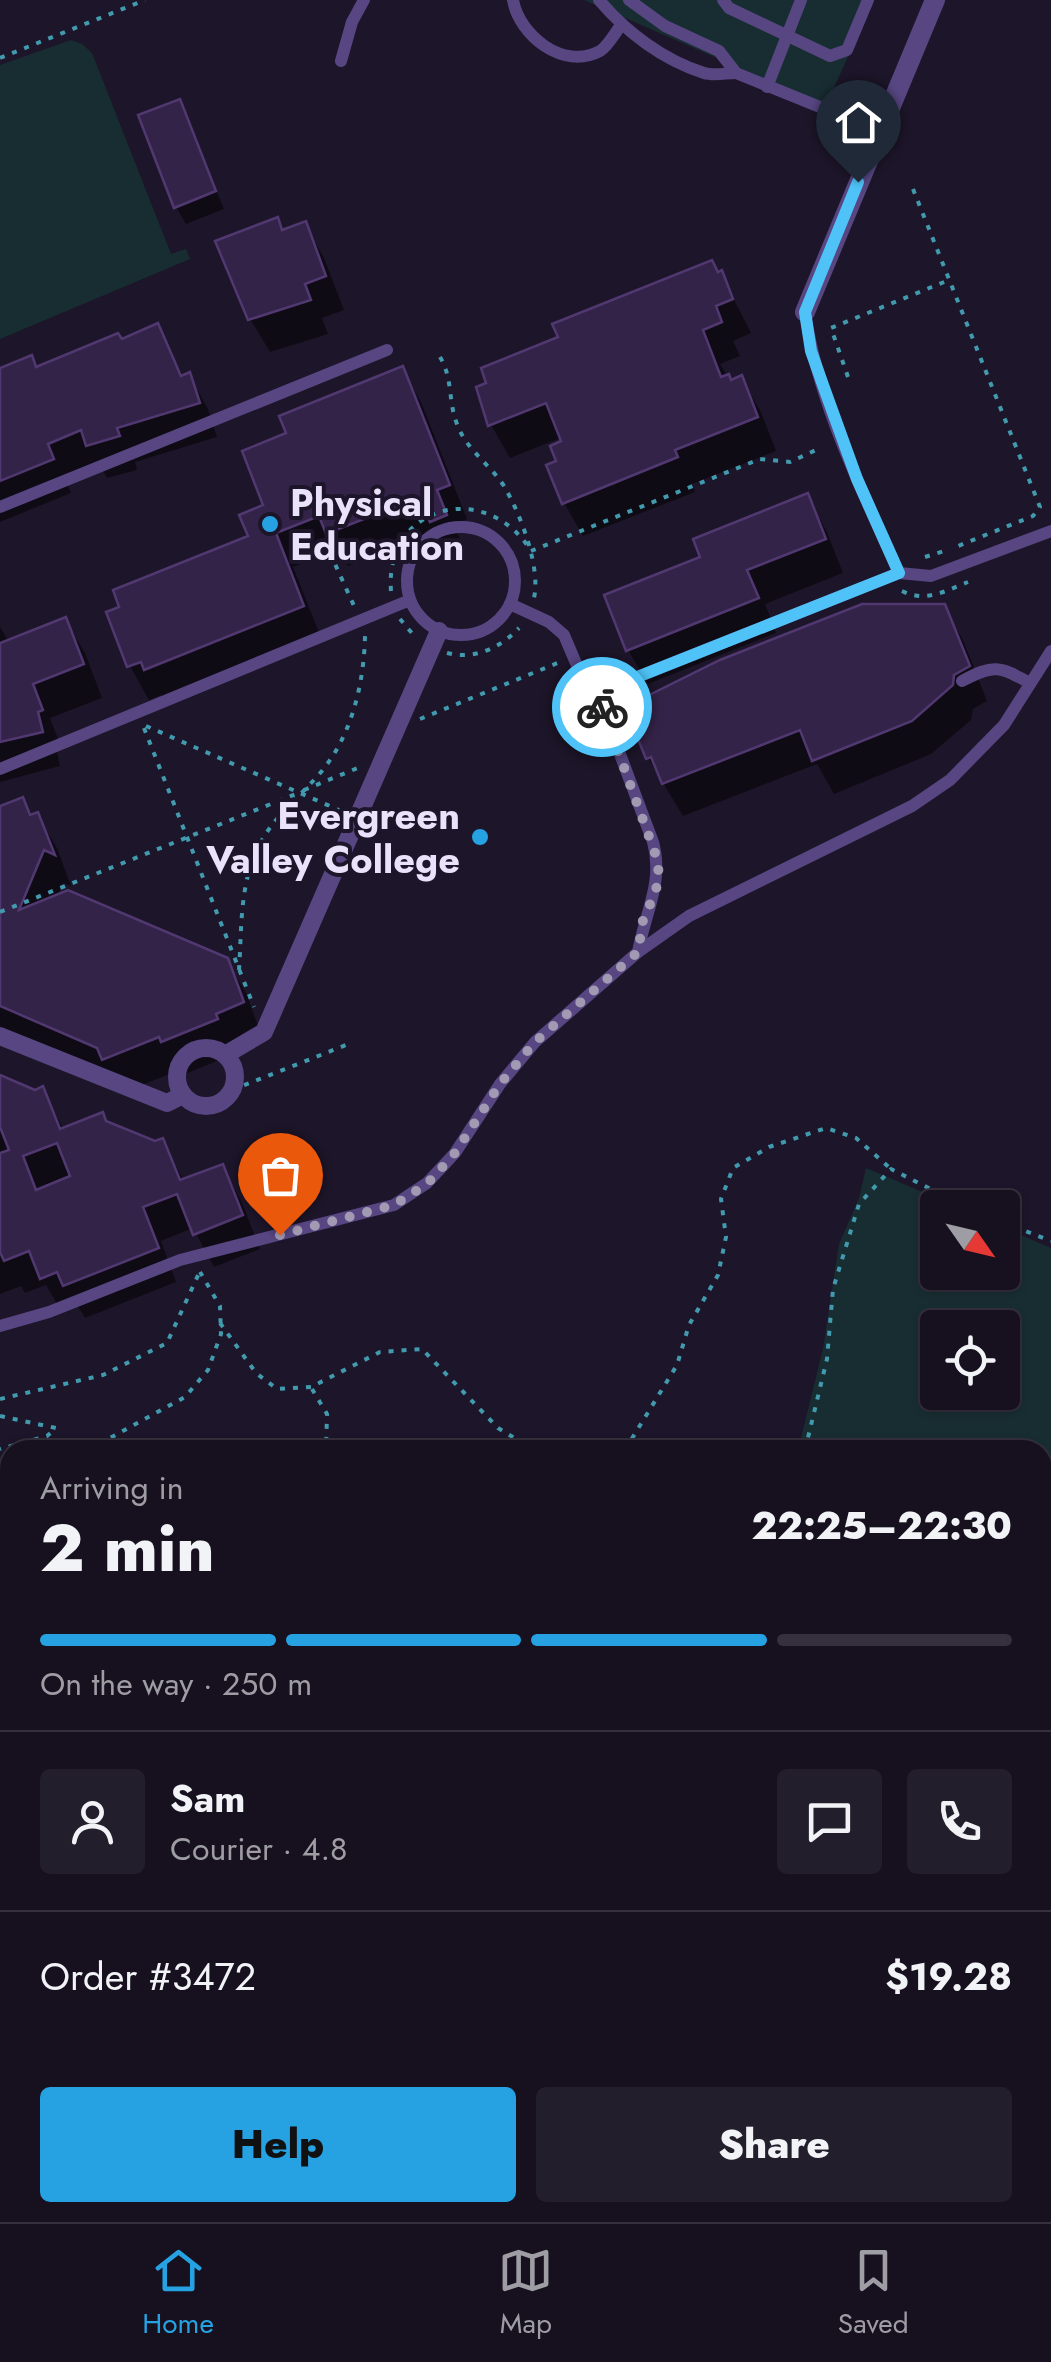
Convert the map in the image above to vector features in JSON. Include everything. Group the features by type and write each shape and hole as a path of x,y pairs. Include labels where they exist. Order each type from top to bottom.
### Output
{"street":[{"path":"805,312 935,0"},
{"path":"226,1054 264,1032 439,630"},
{"path":"0,1036 167,1103 183,1095"},
{"path":"208,1047 226,1054 235,1071 232,1090 209,1106 183,1095 176,1077 182,1059 190,1052 208,1047"}],"lane":[{"path":"341,61 352,22 364,0"},
{"path":"513,0 528,36 555,51 579,56 601,50 621,25"},
{"path":"599,0 621,25 656,50 707,74 736,73 879,131"},
{"path":"629,0 666,26 719,51 736,73"},
{"path":"767,87 801,0"},
{"path":"728,3 785,36 830,56 847,50 868,0"},
{"path":"805,312 817,368 857,479 899,573"},
{"path":"0,507 387,350"},
{"path":"473,528 491,536 505,549 513,566 515,586 510,604 488,628 472,634 439,630 422,618 410,600 410,562 420,546 435,534 473,528"},
{"path":"597,693 899,573 930,576 1051,532"},
{"path":"0,769 410,600"},
{"path":"510,604 549,622 564,635 597,693 659,864 656,891 643,920 638,952"},
{"path":"0,1326 49,1312 180,1260 394,1205 427,1184 455,1153 500,1084 535,1042 638,952 689,916 912,806 938,789 979,754 1004,725 1051,651"},
{"path":"962,681 988,668 1005,670 1030,683"}],"path":[{"path":"0,58 145,0"},
{"path":"913,189 1040,507 1032,516 923,558"},
{"path":"848,377 831,328 949,280"},
{"path":"440,357 448,368 457,427 470,450 504,487 530,551"},
{"path":"530,551 760,458 790,462 816,450"},
{"path":"434,649 410,632 394,607 390,568 408,532 444,510 485,511 512,526 530,551"},
{"path":"240,970 243,897 260,843 298,793 320,774 350,721 364,664 361,621 330,553"},
{"path":"396,729 573,656"},
{"path":"264,1032 142,724 357,818"},
{"path":"0,912 383,758"},
{"path":"232,1090 346,1046"},
{"path":"631,1440 677,1365 689,1325 718,1275 726,1236 720,1199 733,1168 769,1147 826,1128 856,1138 890,1169 932,1190"},
{"path":"807,1440 827,1359 833,1289 858,1204 890,1169"},
{"path":"1020,1229 1051,1242"},
{"path":"0,1400 102,1375 167,1343 208,1253"},
{"path":"106,1440 184,1397 208,1370 221,1334 220,1306 200,1272"},
{"path":"220,1323 256,1374 277,1389 311,1387 380,1352 422,1349 498,1428 518,1440"},
{"path":"311,1387 326,1414 326,1440"},
{"path":"0,1416 56,1428 34,1440"}],"green space":[{"path":"584,0 873,0 826,106"},
{"path":"71,40 92,53 171,254 186,249 190,259 0,339 0,65"},
{"path":"866,1168 920,1191 920,1290 1020,1290 1020,1234 1051,1248 1051,1440 800,1440 823,1349 839,1244 859,1198"}],"building":[{"path":"180,99 216,191 174,208 138,115"},
{"path":"278,217 282,230 306,221 326,276 305,284 311,300 248,320 215,241"},
{"path":"712,260 718,272 722,270 733,299 716,306 722,322 703,330 721,377 729,374 731,380 742,375 758,417 675,450 678,457 562,504 546,465 556,461 550,446 561,441 546,403 488,426 476,387 486,383 481,368 558,337 552,324"},
{"path":"158,323 181,376 190,372 200,403 117,428 120,436 86,446 81,430 48,444 54,459 0,481 0,368 32,355 36,367 118,333 122,339"},
{"name":"Physical Education","path":"403,366 450,485 437,490 447,515 430,522 420,497 326,534 319,516 276,533 304,606 144,670 141,662 127,667 106,612 119,607 113,590 248,536 239,515 263,505 242,451 286,433 279,416"},
{"path":"808,493 826,539 747,570 759,598 626,651 604,595 700,557 693,539"},
{"path":"862,604 945,604 970,666 954,675 953,685 912,721 812,761 800,730 662,784 651,757 646,759 625,707 720,660"},
{"path":"66,617 84,664 33,684 43,710 38,712 43,732 0,742 0,643"},
{"path":"23,797 30,815 38,812 55,855 44,850 19,910 68,890 228,958 244,1002 216,1014 218,1019 102,1060 97,1048 0,1006 0,806"},
{"path":"0,1075 35,1090 43,1086 60,1129 103,1112 106,1121 155,1141 163,1138 180,1180 223,1164 243,1215 193,1235 177,1194 143,1207 159,1248 63,1286 57,1272 40,1279 29,1251 4,1261 0,1252 0,1153 9,1150 0,1127","holes":["57,1143 70,1176 36,1190 23,1156"]}],"way so far":[{"path":"280,1235 394,1205 427,1184 455,1153 500,1084 535,1042 638,952 643,920 656,891 659,864 602,707"}],"place":[{"name":"Physical Education","path":"270,524"},
{"name":"Evergreen Valley College","path":"480,837"}],"route":[{"path":"602,707 597,693 899,573 857,479 823,385 811,351 805,312 858,182"}]}
